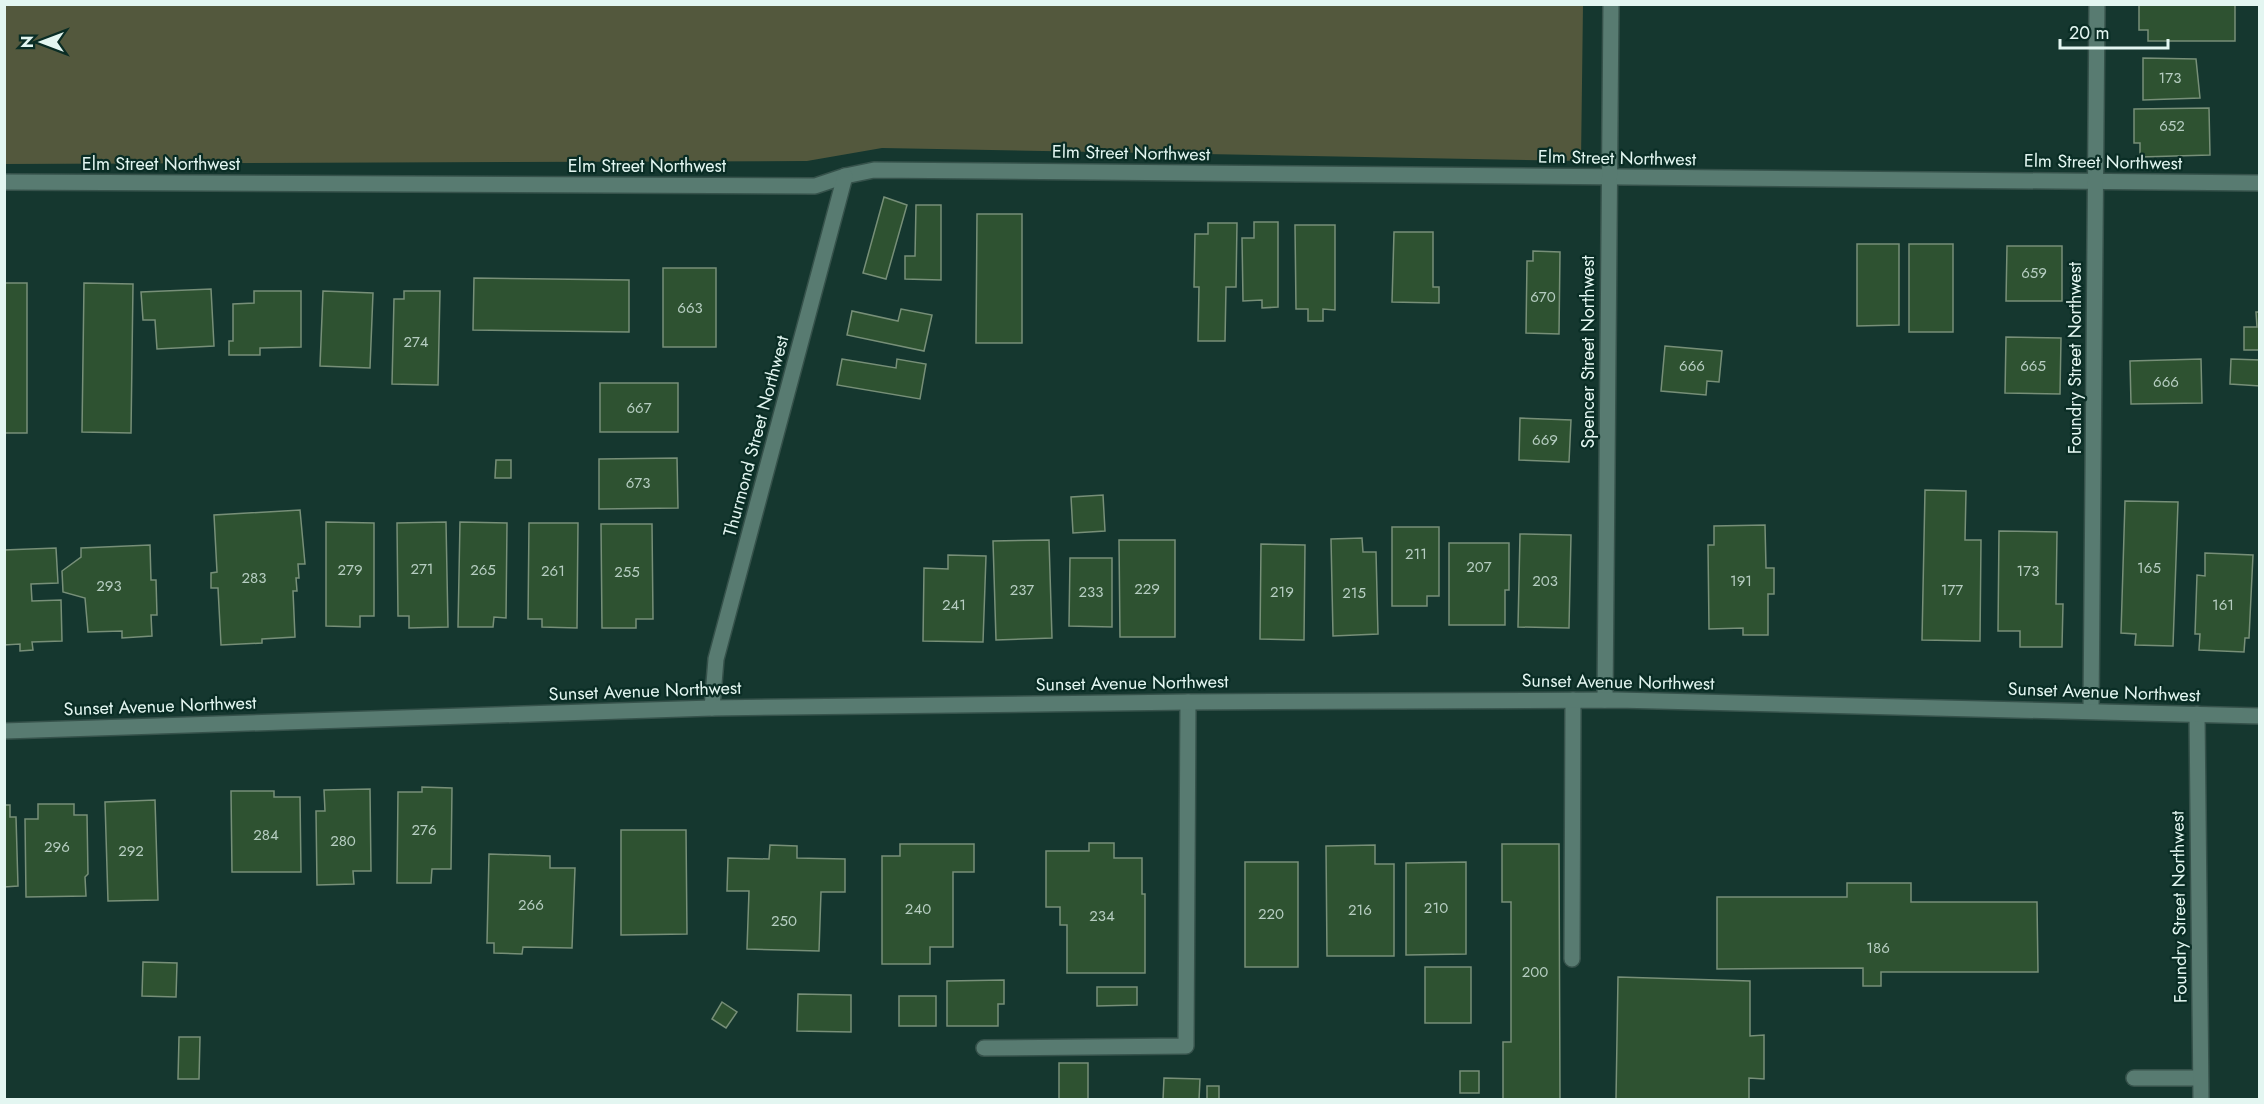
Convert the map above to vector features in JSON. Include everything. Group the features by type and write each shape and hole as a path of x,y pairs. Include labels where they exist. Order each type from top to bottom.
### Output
{"street":[{"name":"Spencer Street Northwest","path":"1605,700 1611,4"},
{"name":"Foundry Street Northwest","path":"2091,711 2097,4"},
{"name":"Elm Street Northwest","path":"4,182 815,186 874,170 2259,183"},
{"name":"Thurmond Street Northwest","path":"712,708 716,659 845,176"},
{"path":"1572,958 1573,700"},
{"name":"Sunset Avenue Northwest","path":"4,731 712,708 1188,702 1605,700 2259,716"},
{"path":"984,1048 1186,1046 1188,702"},
{"name":"Foundry Street Northwest","path":"2197,714 2201,1100"},
{"path":"2134,1078 2200,1078"}],"green space":[{"path":"4,5 1583,5 1581,161 882,148 807,161 5,164"}],"building":[{"path":"2139,4 2235,4 2235,41 2148,41 2148,30 2139,30"},
{"path":"2143,58 2196,59 2200,98 2143,100"},
{"path":"2209,108 2210,155 2140,157 2140,143 2134,143 2134,109"},
{"path":"884,197 907,205 886,279 863,273"},
{"path":"916,205 941,205 941,280 905,279 905,256 915,256"},
{"path":"977,214 1022,214 1022,343 976,343"},
{"path":"1254,222 1278,222 1278,307 1262,308 1262,300 1243,301 1242,238 1254,238"},
{"path":"1208,223 1237,223 1236,287 1226,287 1225,341 1198,341 1199,287 1194,287 1195,234 1208,234"},
{"path":"1295,225 1335,225 1335,310 1323,309 1323,321 1308,321 1308,309 1296,309"},
{"path":"1394,232 1433,232 1433,287 1439,287 1439,303 1392,302"},
{"path":"1857,244 1899,244 1899,325 1857,326"},
{"path":"1909,244 1953,244 1953,332 1909,332"},
{"path":"2007,246 2062,246 2062,301 2006,301"},
{"path":"1533,251 1560,252 1559,334 1526,333 1527,261 1533,261"},
{"path":"663,268 716,268 716,347 663,347"},
{"path":"474,278 629,280 629,332 473,330"},
{"path":"4,283 27,283 27,433 4,433"},
{"path":"84,283 133,284 131,433 82,432"},
{"path":"211,289 214,346 157,349 155,320 143,320 141,292"},
{"path":"254,291 301,291 301,347 260,348 260,355 229,355 229,341 233,341 233,304 254,303"},
{"path":"323,291 373,293 370,368 320,366"},
{"path":"404,291 440,291 438,385 392,384 394,299 404,299"},
{"path":"901,309 932,315 924,351 847,335 852,311 898,321"},
{"path":"2256,312 2260,312 2260,350 2244,350 2244,327 2257,327"},
{"path":"2006,337 2061,338 2060,394 2005,393"},
{"path":"1665,346 1722,351 1719,382 1707,381 1706,395 1661,391"},
{"path":"842,359 896,368 897,359 926,364 920,399 837,385"},
{"path":"2201,359 2202,403 2131,404 2130,361"},
{"path":"2231,359 2260,360 2260,386 2230,384"},
{"path":"600,383 678,383 678,432 600,432"},
{"path":"1520,418 1571,420 1569,462 1519,460"},
{"path":"677,458 678,508 599,509 599,459"},
{"path":"496,460 511,460 511,478 495,478"},
{"path":"1925,490 1966,491 1965,540 1981,540 1980,641 1922,640"},
{"path":"1103,495 1105,531 1073,533 1071,497"},
{"path":"2125,501 2178,502 2173,646 2135,645 2136,634 2121,633"},
{"path":"300,510 305,564 298,564 297,591 293,591 295,637 262,639 262,643 221,645 218,588 211,588 211,573 217,572 214,515"},
{"path":"326,522 374,523 374,616 360,616 360,627 326,626"},
{"path":"446,522 448,627 409,628 409,616 398,616 397,523"},
{"path":"460,522 507,523 506,618 494,617 493,627 458,627"},
{"path":"529,523 578,523 577,628 542,627 542,619 528,619"},
{"path":"601,524 652,524 653,619 636,619 636,628 602,628"},
{"path":"1765,525 1766,568 1774,568 1774,594 1768,594 1768,635 1743,635 1743,628 1709,629 1708,545 1714,545 1714,526"},
{"path":"1392,527 1439,527 1439,596 1427,596 1427,606 1392,606"},
{"path":"1999,531 2057,532 2056,604 2063,604 2062,647 2020,647 2020,631 1998,631"},
{"path":"1520,534 1571,535 1569,628 1518,627"},
{"path":"1362,538 1363,552 1376,552 1378,634 1333,636 1331,539"},
{"path":"1049,540 1052,638 996,640 993,541"},
{"path":"1119,540 1175,540 1175,637 1120,637"},
{"path":"1449,543 1509,543 1509,590 1505,590 1505,625 1449,625"},
{"path":"1261,544 1305,545 1304,640 1260,639"},
{"path":"150,545 151,580 156,580 157,615 151,615 152,636 122,638 122,631 88,632 85,598 63,592 62,571 81,557 81,548"},
{"path":"56,548 58,583 31,584 32,601 61,600 62,641 32,642 33,650 20,651 20,644 4,645 4,550"},
{"path":"2205,553 2253,555 2249,638 2245,638 2244,652 2199,650 2200,634 2195,634 2197,575 2205,576"},
{"path":"948,555 986,556 983,642 923,641 924,568 948,569"},
{"path":"1070,558 1112,558 1112,627 1069,626"},
{"path":"422,787 452,788 451,869 432,869 431,883 397,883 398,792 422,792"},
{"path":"370,789 371,871 353,871 354,884 317,885 316,811 325,811 324,790"},
{"path":"231,791 274,791 274,797 300,797 301,872 232,872"},
{"path":"155,800 158,900 108,901 105,802"},
{"path":"38,804 74,804 74,815 87,815 86,896 26,897 25,819 38,819"},
{"path":"4,805 10,805 10,817 16,817 18,886 4,887"},
{"path":"621,830 686,830 687,934 621,935"},
{"path":"1089,843 1114,843 1114,858 1142,858 1142,894 1145,894 1145,973 1067,973 1067,925 1060,925 1060,907 1046,907 1046,851 1089,851"},
{"path":"900,844 974,844 974,872 953,872 953,947 930,947 930,964 882,964 882,856 900,856"},
{"path":"1502,844 1559,844 1560,1100 1503,1100 1503,1042 1511,1042 1511,902 1502,902"},
{"path":"770,845 797,846 797,858 845,859 845,892 821,892 819,951 747,949 749,891 727,891 728,858 769,859"},
{"path":"1375,845 1375,864 1394,864 1394,956 1327,956 1326,846"},
{"path":"489,854 550,856 550,868 575,868 572,948 523,947 522,954 494,953 494,943 487,943"},
{"path":"1245,862 1298,862 1298,967 1245,967"},
{"path":"1466,862 1466,954 1406,955 1406,863"},
{"path":"1847,883 1911,883 1911,902 2037,902 2038,972 1881,972 1881,986 1863,986 1863,968 1717,969 1717,897 1847,897"},
{"path":"143,962 177,963 176,997 142,996"},
{"path":"1425,967 1471,967 1471,1023 1425,1023"},
{"path":"1618,977 1750,981 1750,1036 1764,1035 1764,1079 1749,1078 1749,1100 1616,1100"},
{"path":"1004,980 1004,1004 998,1004 998,1026 947,1026 947,981"},
{"path":"1097,987 1137,987 1137,1005 1097,1006"},
{"path":"798,994 851,995 851,1032 797,1031"},
{"path":"899,996 936,996 936,1026 899,1026"},
{"path":"722,1002 737,1012 726,1028 712,1019"},
{"path":"179,1037 200,1037 199,1079 178,1079"},
{"path":"1059,1063 1088,1063 1088,1100 1059,1100"},
{"path":"1460,1071 1479,1071 1479,1093 1460,1093"},
{"path":"1164,1078 1200,1079 1199,1100 1163,1100"},
{"path":"1207,1086 1219,1086 1219,1100 1207,1100"}]}
